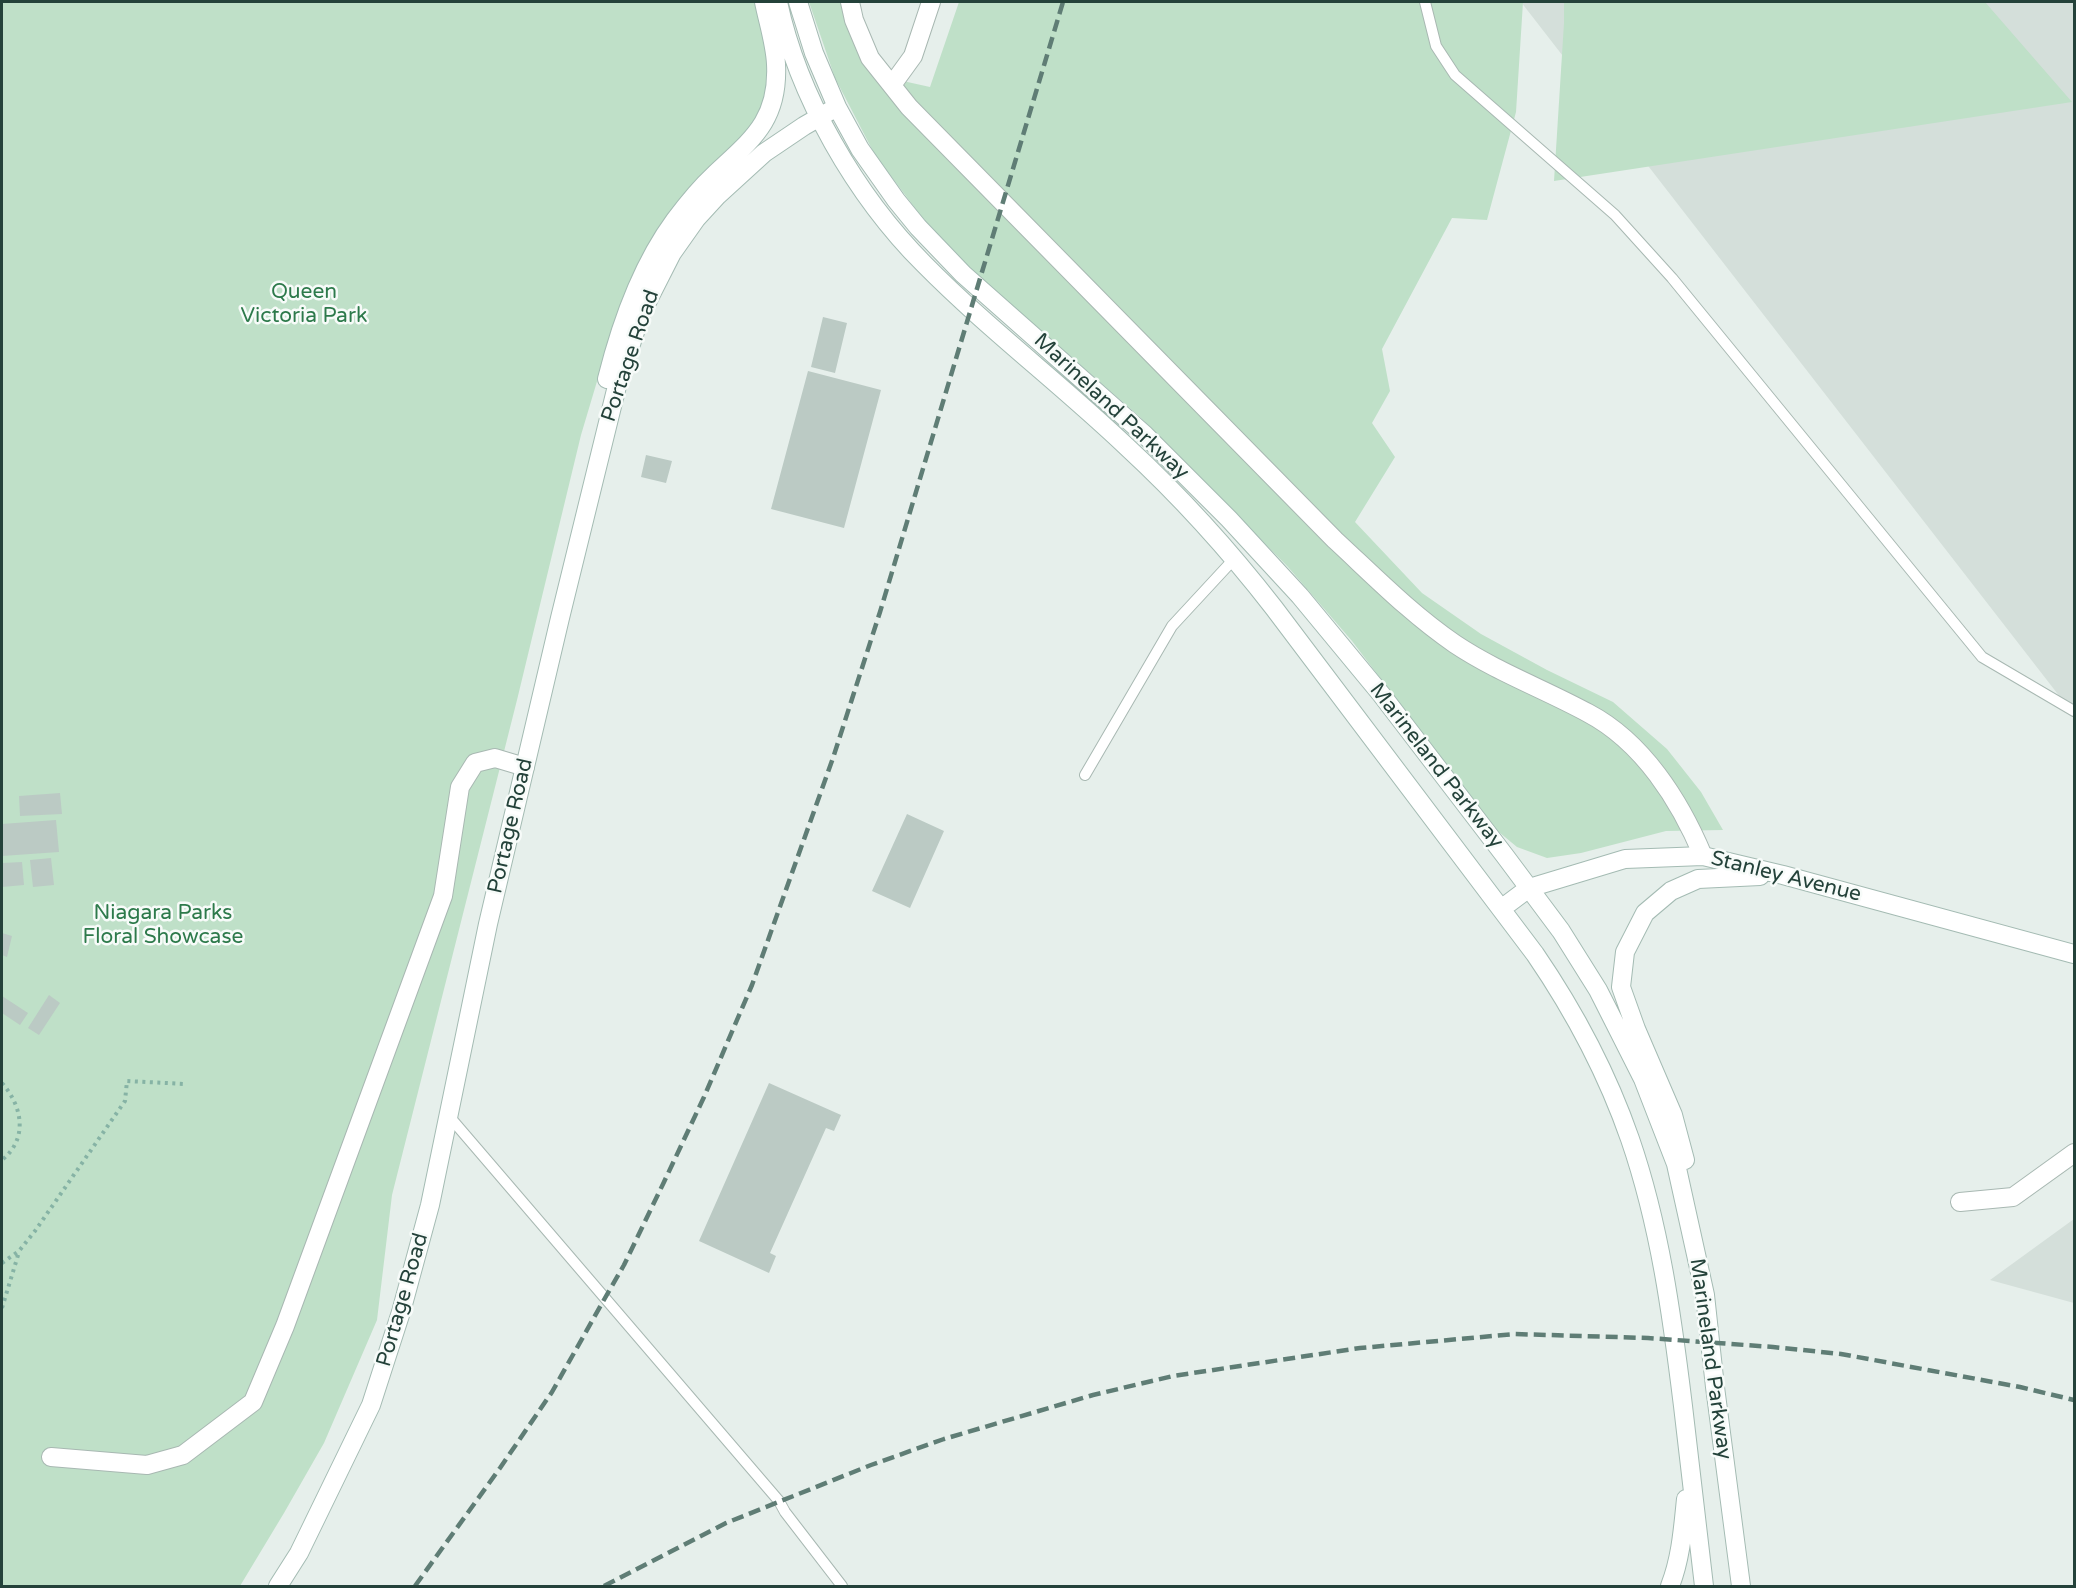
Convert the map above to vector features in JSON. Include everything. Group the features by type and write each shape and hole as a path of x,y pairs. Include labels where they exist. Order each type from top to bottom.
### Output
{"main road":[{"path":"598,462 600,421 605,388 617,340 642,277 675,221 713,176 755,136 769,112 776,63 764,2"},
{"path":"778,2 797,62 820,116"},
{"path":"798,2 814,52 837,107"},
{"path":"850,2 854,20 870,58 909,107 1335,540 1432,627 1484,662 1590,714 1626,740 1652,768 1678,806 1703,856"},
{"path":"892,85 914,56 931,2"},
{"name":"Portage Road","path":"279,1587 299,1553 371,1405 401,1312 430,1205 488,924 607,422 641,314 672,254 696,219 732,181 778,143 837,107"},
{"name":"Marineland Parkway","path":"837,107 878,176 918,227 977,287 1145,435 1229,519 1300,596 1381,694 1529,888 1561,931 1598,990 1643,1079 1676,1164 1705,1294 1741,1587"},
{"name":"Marineland Parkway","path":"820,116 849,168 879,212 923,264 1128,448 1197,517 1234,559 1274,608 1535,954 1564,999 1608,1083 1630,1140 1650,1209 1672,1312 1704,1587"},
{"path":"51,1457 147,1465 183,1455 253,1402 285,1326 443,896 460,787 475,763 495,758 525,767"},
{"name":"Stanley Avenue","path":"1501,909 1529,888 1625,859 1703,856 1783,875 2074,954"},
{"path":"1705,1294 1696,1197 1673,1114 1636,1029 1621,987 1625,952 1645,913 1671,891 1698,879 1783,875"},
{"path":"1960,1202 2013,1197 2074,1153"},
{"path":"1670,1587 1682,1543 1690,1464"}],"lane":[{"path":"1425,2 1436,46 1455,75 1615,215 1672,278 1983,657 2074,711"},
{"path":"1085,775 1172,626 1234,559"},
{"path":"448,1114 779,1501 842,1587"}],"path":[{"path":"2,1308 19,1251 125,1101 127,1081 185,1084"},
{"path":"2,1083 16,1106 21,1126 16,1143 2,1160"},
{"path":"2,1263 19,1251"}],"shaded area":[{"path":"1521,2 2074,2 2074,715"},
{"path":"2074,1219 2074,1303 1990,1280"}],"green space":[{"name":"Queen Victoria Park","path":"2,2 756,2 769,68 766,103 601,368 581,435 517,700 392,1195 377,1320 324,1443 240,1586 2,1586"},
{"path":"809,2 847,2 876,75 930,87 959,2 1523,2 1516,112 1487,220 1452,218 1382,349 1390,391 1372,423 1395,457 1355,522 1422,593 1481,634 1613,702 1667,749 1701,792 1723,830 1666,831 1581,853 1547,858 1517,847 1494,828 1352,641 1288,567 1140,417 970,269 921,216 875,155 835,78"},
{"path":"1564,2 1985,2 2072,102 1554,181"}],"building":[{"path":"823,317 847,323 835,373 811,367"},
{"path":"808,371 881,390 844,528 771,509"},
{"path":"646,455 672,461 666,483 641,477"},
{"path":"60,793 62,814 20,816 19,796"},
{"path":"907,814 944,831 910,908 872,891"},
{"path":"56,820 59,852 2,856 2,824"},
{"path":"51,858 54,885 33,887 30,860"},
{"path":"22,862 24,885 2,887 2,863"},
{"path":"2,933 12,936 7,957 2,955"},
{"path":"49,995 60,1003 39,1035 28,1028"},
{"path":"2,996 28,1013 20,1025 2,1013"},
{"path":"769,1083 841,1115 834,1131 826,1128 770,1253 776,1256 769,1273 699,1241"}],"railway":[{"path":"415,1586 552,1392 624,1265 704,1097 752,985 833,758 880,612 1063,2"},
{"path":"604,1586 726,1523 871,1465 944,1439 1093,1395 1173,1376 1360,1348 1515,1334 1648,1338 1773,1347 1841,1354 2020,1387 2074,1400"}],"park label":[{"name":"Niagara Parks Floral Showcase","path":"163,925"}]}
